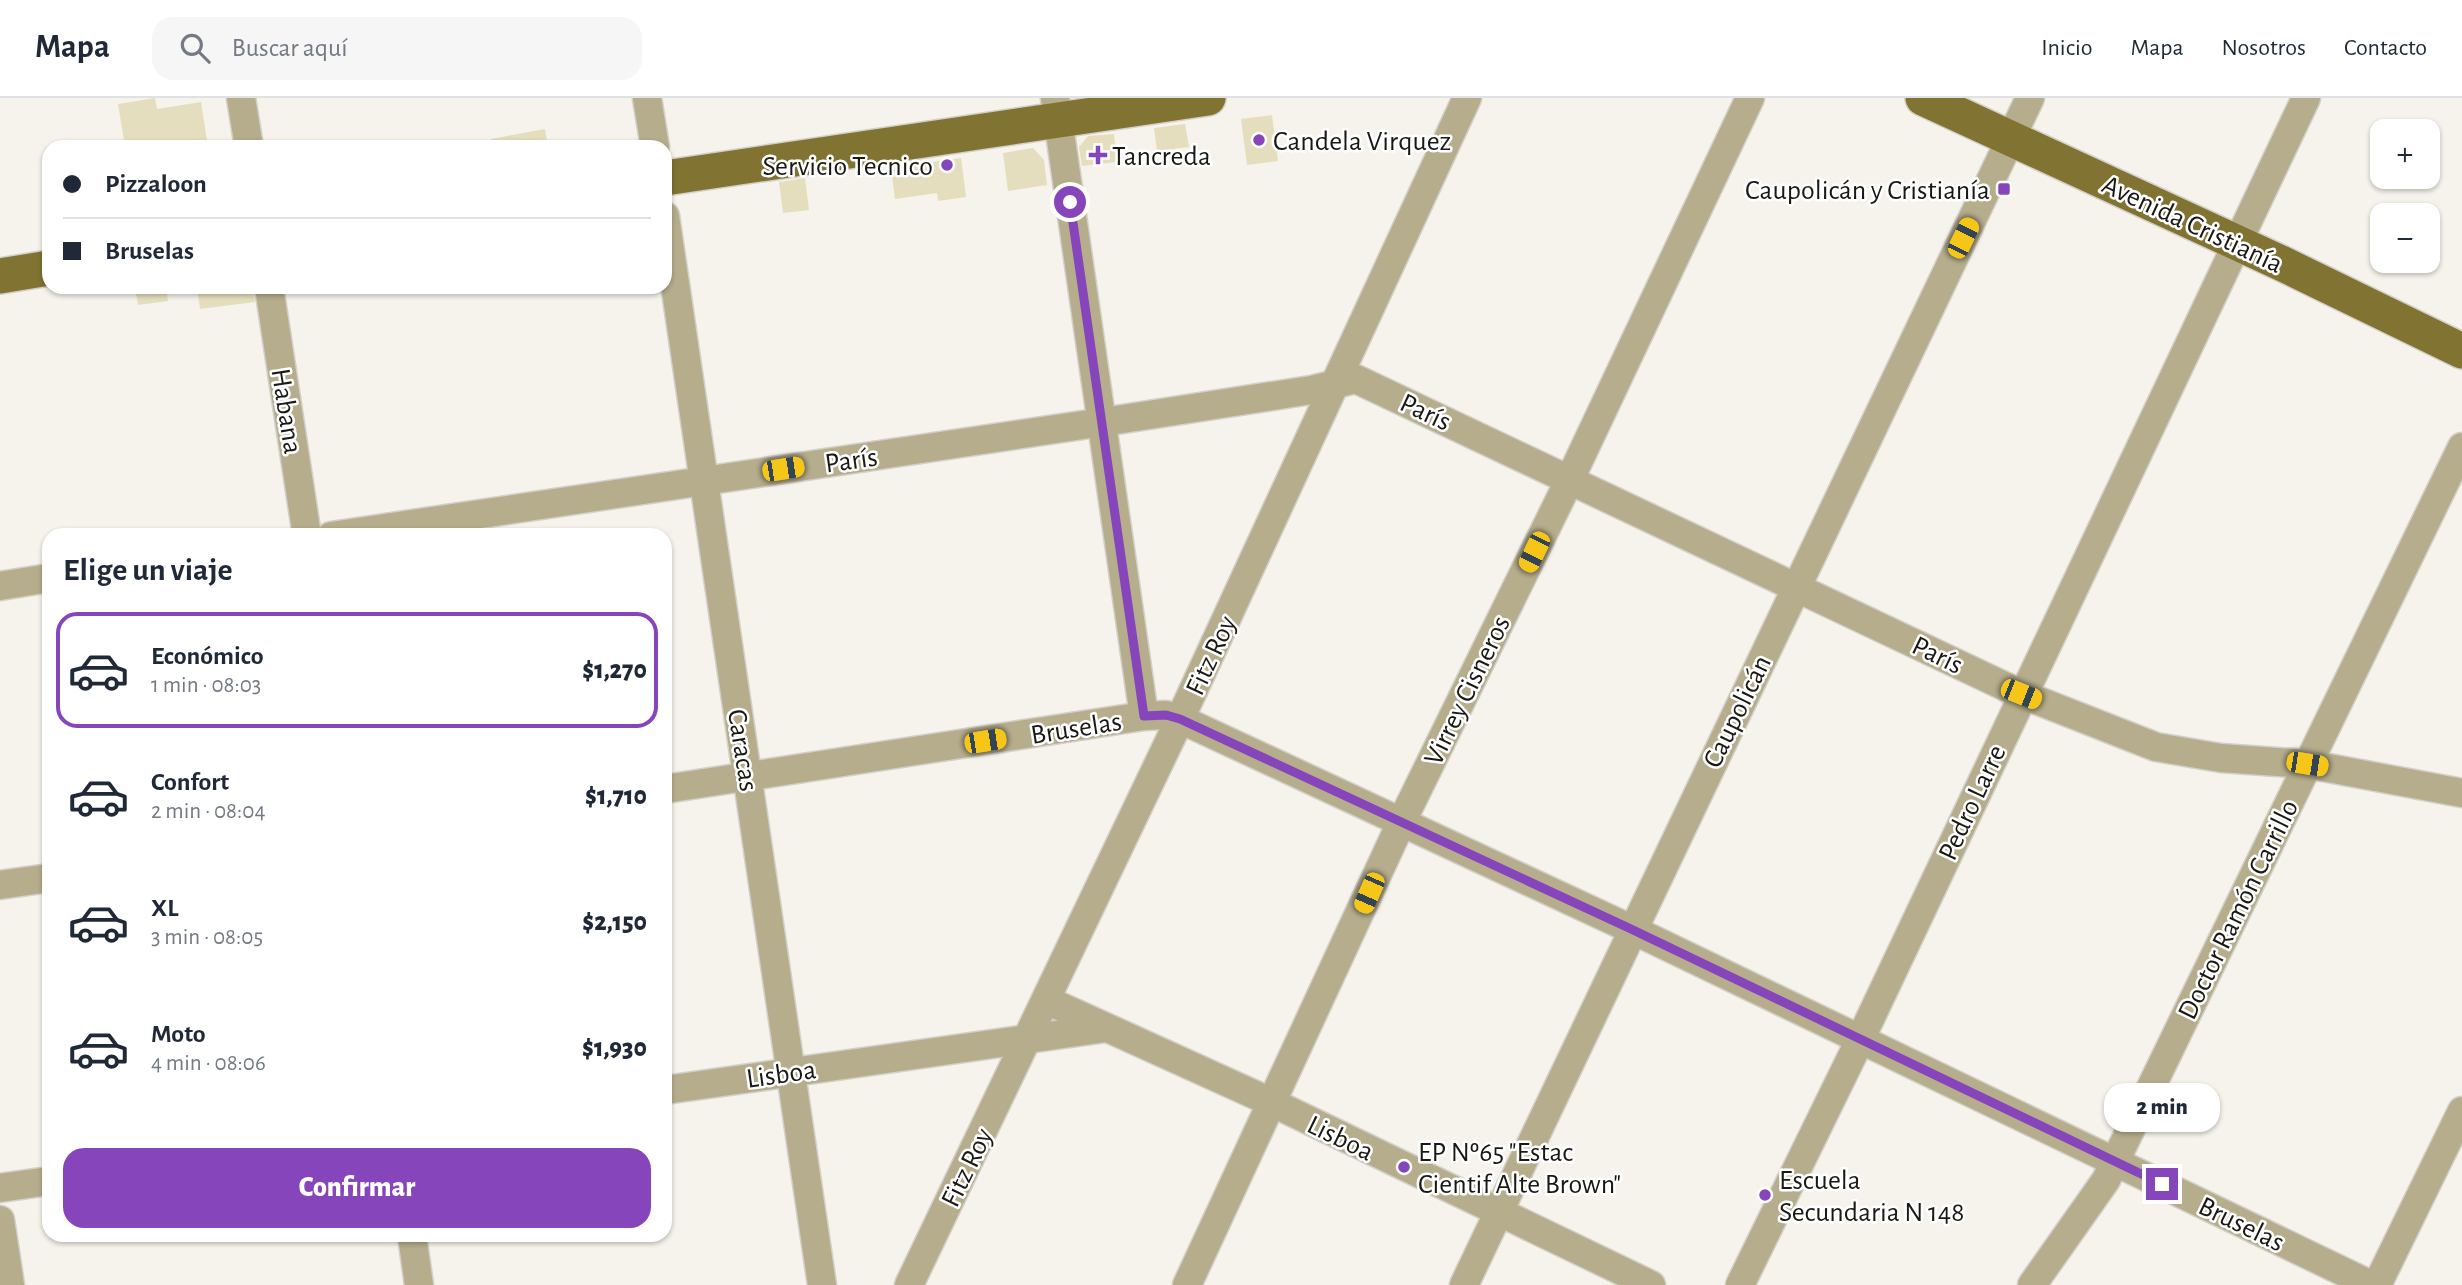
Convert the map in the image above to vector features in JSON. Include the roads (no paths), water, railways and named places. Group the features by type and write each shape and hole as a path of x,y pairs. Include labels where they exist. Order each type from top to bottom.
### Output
{"main road":[{"path":"672,177 1056,109 1208,98"},
{"name":"Avenida Cristianía","path":"1923,98 2237,243 2462,351"},
{"path":"0,276 42,269"}],"street":[{"path":"241,98 247,140"},
{"path":"647,98 654,140"},
{"name":"Fitz Roy","path":"909,1285 1180,719 1467,98"},
{"name":"Virrey Cisneros","path":"1187,1285 1401,823 1570,479 1750,98"},
{"name":"Caupolicán","path":"1464,1285 1631,929 2030,98"},
{"name":"Pedro Larre","path":"1740,1285 1860,1040 2021,694 2306,98"},
{"path":"1056,109 1144,716"},
{"name":"Caracas","path":"672,265 822,1285"},
{"name":"Habana","path":"271,294 306,528"},
{"name":"París","path":"385,528 1103,422 1356,379 2021,694 2156,747 2221,758 2307,764 2462,793"},
{"name":"Doctor Ramón Carrillo","path":"2032,1285 2106,1180 2116,1161 2462,447"},
{"path":"0,586 42,579"},
{"name":"Bruselas","path":"672,788 1144,716 1166,715 1180,719 1631,929 2371,1285"},
{"path":"0,885 42,879"},
{"name":"Lisboa","path":"1046,1000 1273,1103 1651,1285"},
{"name":"Lisboa","path":"672,1089 1105,1028"},
{"path":"2377,1285 2462,1111"},
{"path":"0,1188 42,1182"},
{"path":"0,1220 10,1285"},
{"path":"413,1242 419,1285"}],"place":[{"name":"Candela Virquez","path":"1259,140"},
{"name":"Tancreda","path":"1098,155"},
{"name":"Servicio Tecnico","path":"947,165"},
{"name":"Caupolicán y Cristianía","path":"2004,189"},
{"name":"EP Nº65 \"Estac Cientif Alte Brown\"","path":"1404,1167"},
{"name":"Escuela Secundaria N 148","path":"1765,1195"}]}
